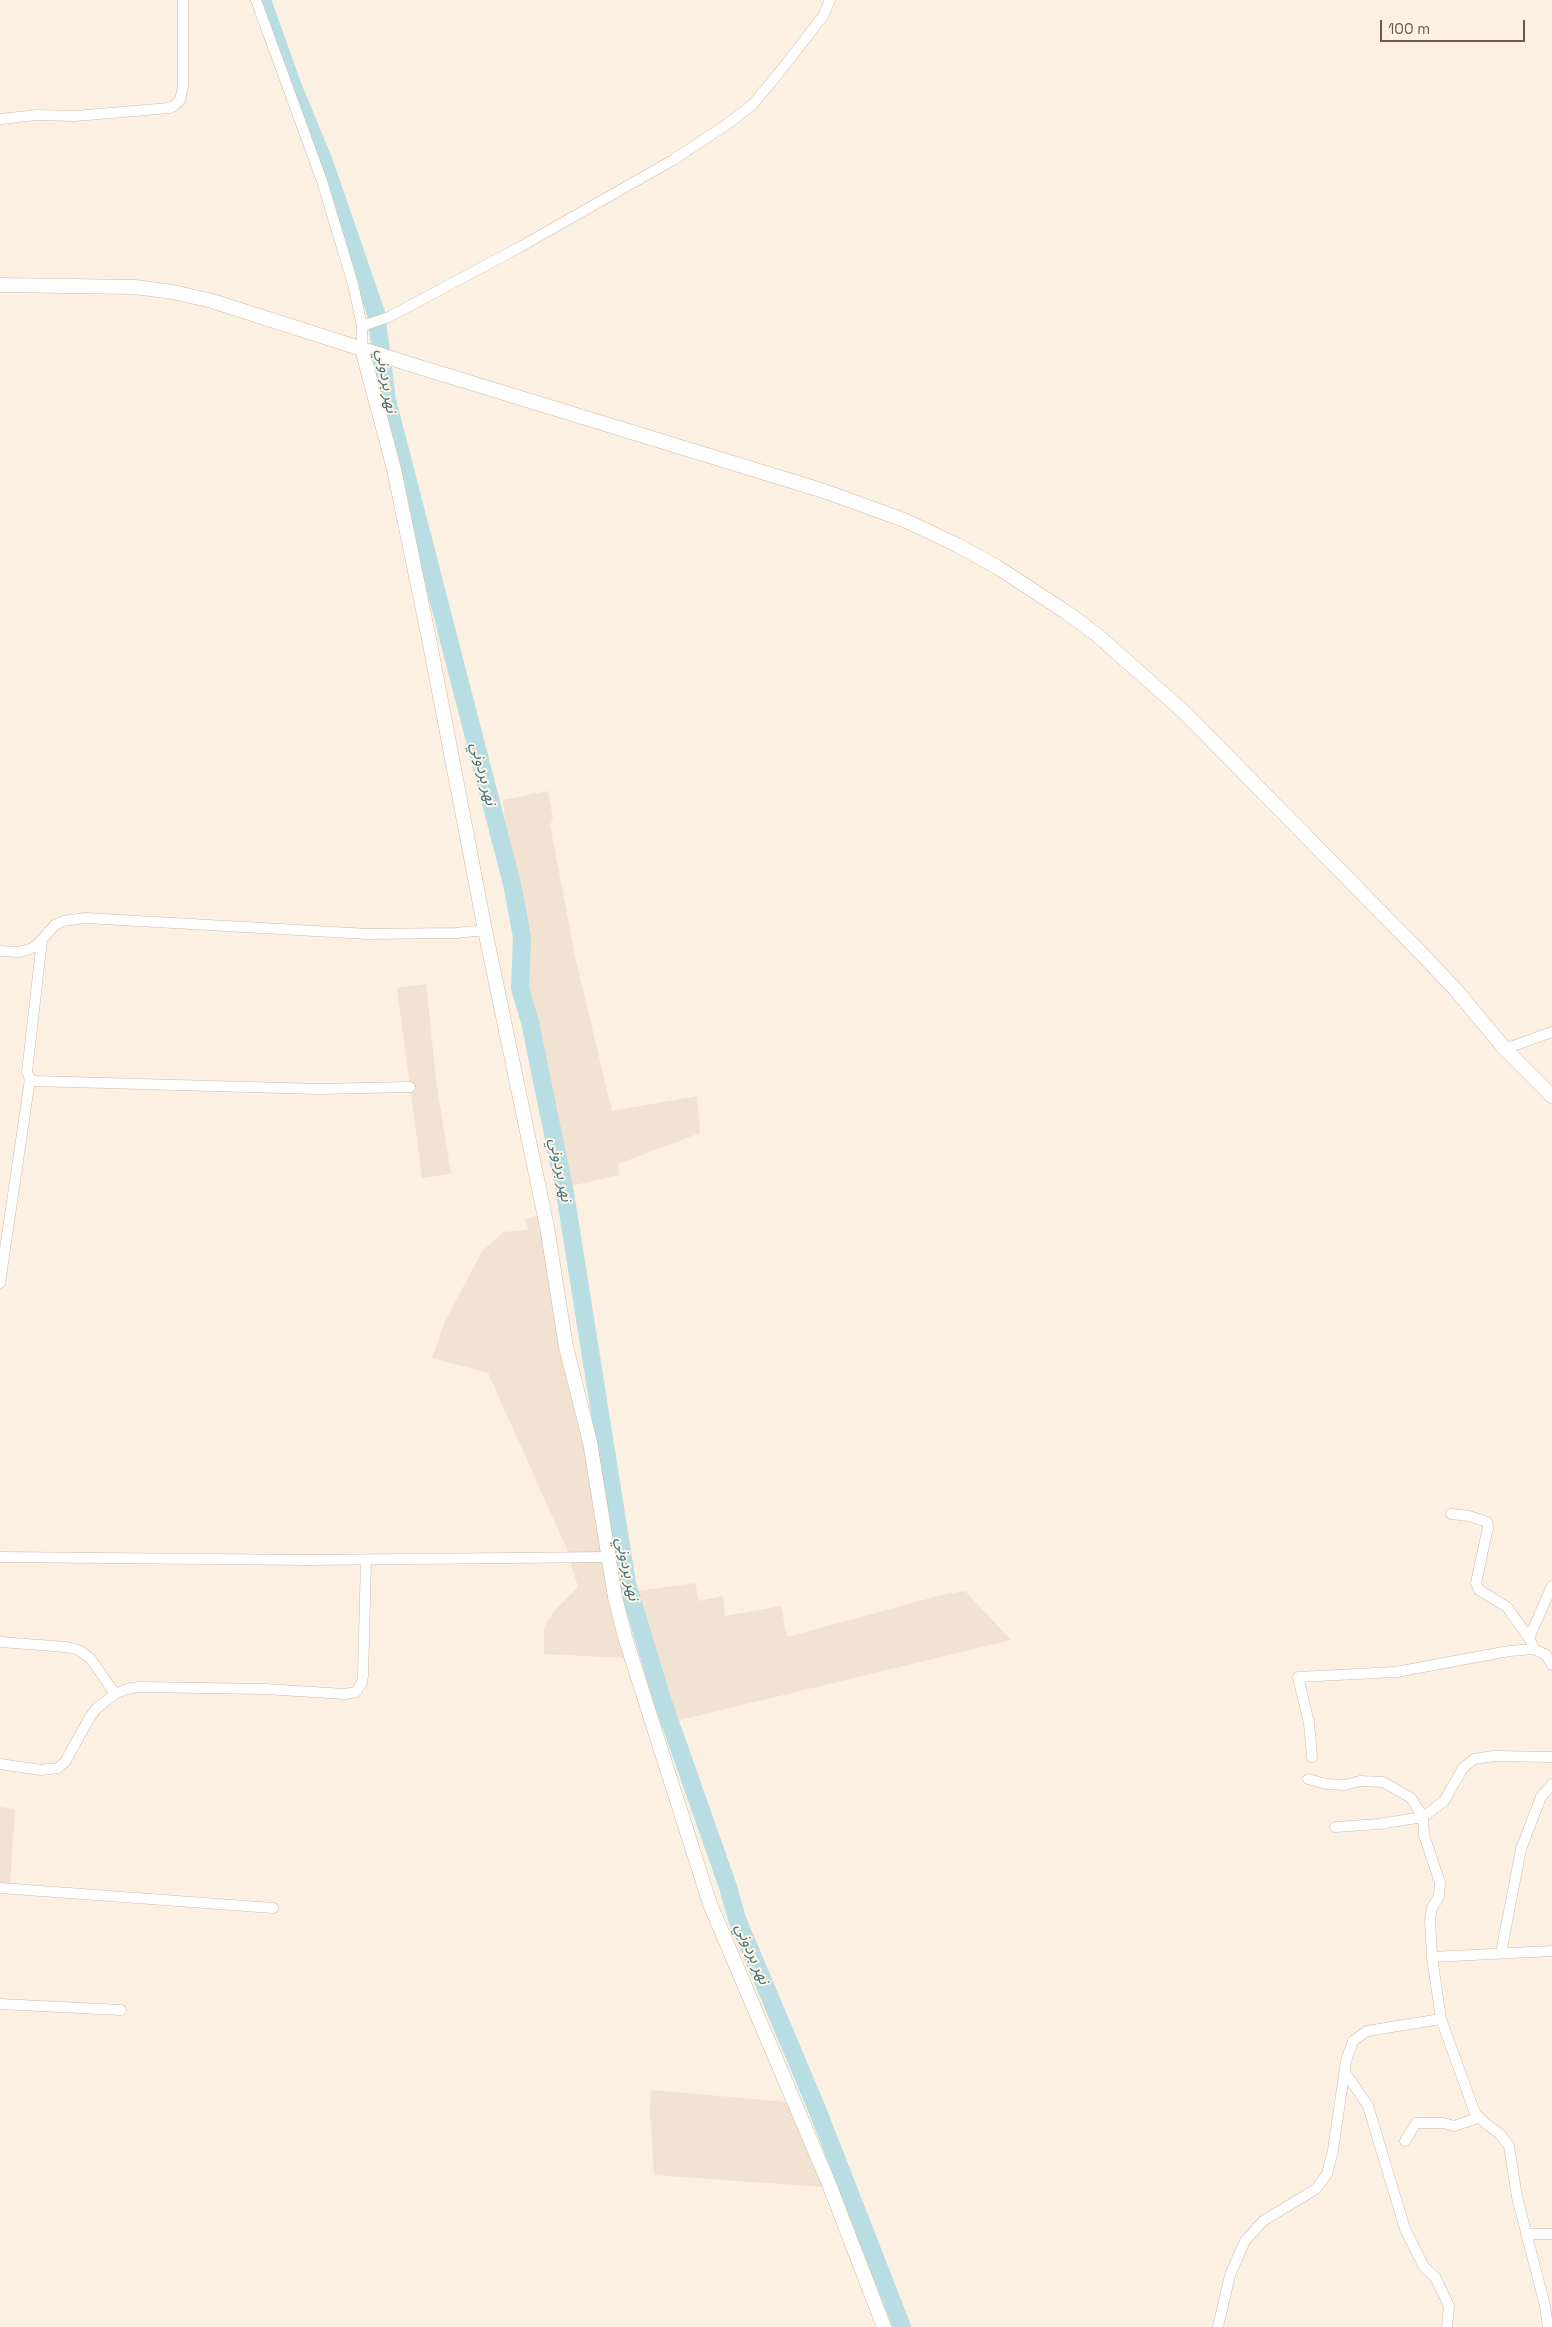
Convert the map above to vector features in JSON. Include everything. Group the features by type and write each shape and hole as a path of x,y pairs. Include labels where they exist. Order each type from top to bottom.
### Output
{"street":[{"path":"0,119 37,115 75,116 174,106 180,100 183,87 183,0"},
{"path":"256,0 322,181 353,284 430,644 485,930 547,1227 566,1347 590,1442 615,1597 625,1637 710,1904 829,2184 884,2327"},
{"path":"362,326 373,324 389,317 520,247 673,160 735,119 753,104 808,37 823,16 830,0"},
{"path":"0,285 136,287 173,292 258,314 403,362 865,504 957,545 1034,590 1096,634 1185,713 1419,951 1505,1049 1552,1096"},
{"path":"0,951 26,950 37,945 55,925 85,918 368,934 456,933 485,930"},
{"path":"0,1282 30,1079 27,1065 42,940"},
{"path":"1505,1049 1552,1032"},
{"path":"30,1079 40,1082 319,1089 410,1088"},
{"path":"0,1212 11,1213"},
{"path":"1451,1514 1469,1516 1487,1522 1488,1527 1476,1583 1479,1590 1507,1608 1529,1638 1534,1649"},
{"path":"0,1556 366,1560 610,1557"},
{"path":"0,1764 41,1770 58,1768 65,1762 73,1750 90,1716 115,1694 127,1689 139,1687 265,1689 345,1694 356,1692 363,1676 366,1560"},
{"path":"1529,1638 1552,1586"},
{"path":"0,1642 66,1647 79,1650 90,1660 115,1694"},
{"path":"1312,1757 1309,1723 1298,1677 1396,1672 1509,1651 1534,1649 1549,1655 1552,1665"},
{"path":"1335,1827 1380,1824 1423,1817 1444,1801 1463,1768 1474,1759 1494,1756 1552,1757"},
{"path":"1308,1779 1326,1784 1345,1785 1360,1781 1384,1782 1411,1798 1423,1817 1424,1835 1440,1883 1439,1896 1432,1908 1430,1920 1432,1957 1441,2019 1471,2104 1478,2118 1500,2134 1509,2146 1526,2234 1545,2306 1548,2327"},
{"path":"1501,1953 1521,1849 1541,1797 1552,1784"},
{"path":"0,1888 273,1908"},
{"path":"1432,1957 1552,1951"},
{"path":"0,2004 121,2010"},
{"path":"1218,2327 1230,2275 1245,2241 1263,2221 1316,2189 1328,2174 1349,2049 1360,2035 1373,2030 1441,2019"},
{"path":"1345,2072 1368,2106 1405,2229 1424,2267 1435,2277 1448,2306 1447,2327"},
{"path":"1405,2141 1416,2123 1444,2122 1454,2126 1478,2118"},
{"path":"1526,2234 1552,2234"}],"shaded area":[{"path":"548,791 553,819 550,825 576,961 612,1111 697,1096 700,1133 618,1164 619,1175 566,1187 528,1041 503,800"},
{"path":"426,984 436,1080 451,1174 422,1178 397,988"},
{"path":"542,1213 546,1223 624,1658 544,1654 544,1627 555,1610 578,1587 566,1547 488,1373 432,1358 446,1319 483,1250 504,1232 529,1230 525,1220"},
{"path":"695,1583 699,1601 723,1596 725,1616 781,1606 787,1637 942,1595 965,1591 1011,1640 684,1719 660,1729 622,1593"},
{"path":"0,1807 15,1809 10,1884 0,1882"},
{"path":"651,2090 788,2102 823,2187 654,2175 650,2112"}],"waterway":[{"name":"نهر بردوني","path":"262,0 293,87 324,162 376,313 387,400 512,884 522,937 520,988 530,1022 565,1193 627,1583 663,1702 728,1887 737,1919 817,2109 902,2327"}]}
